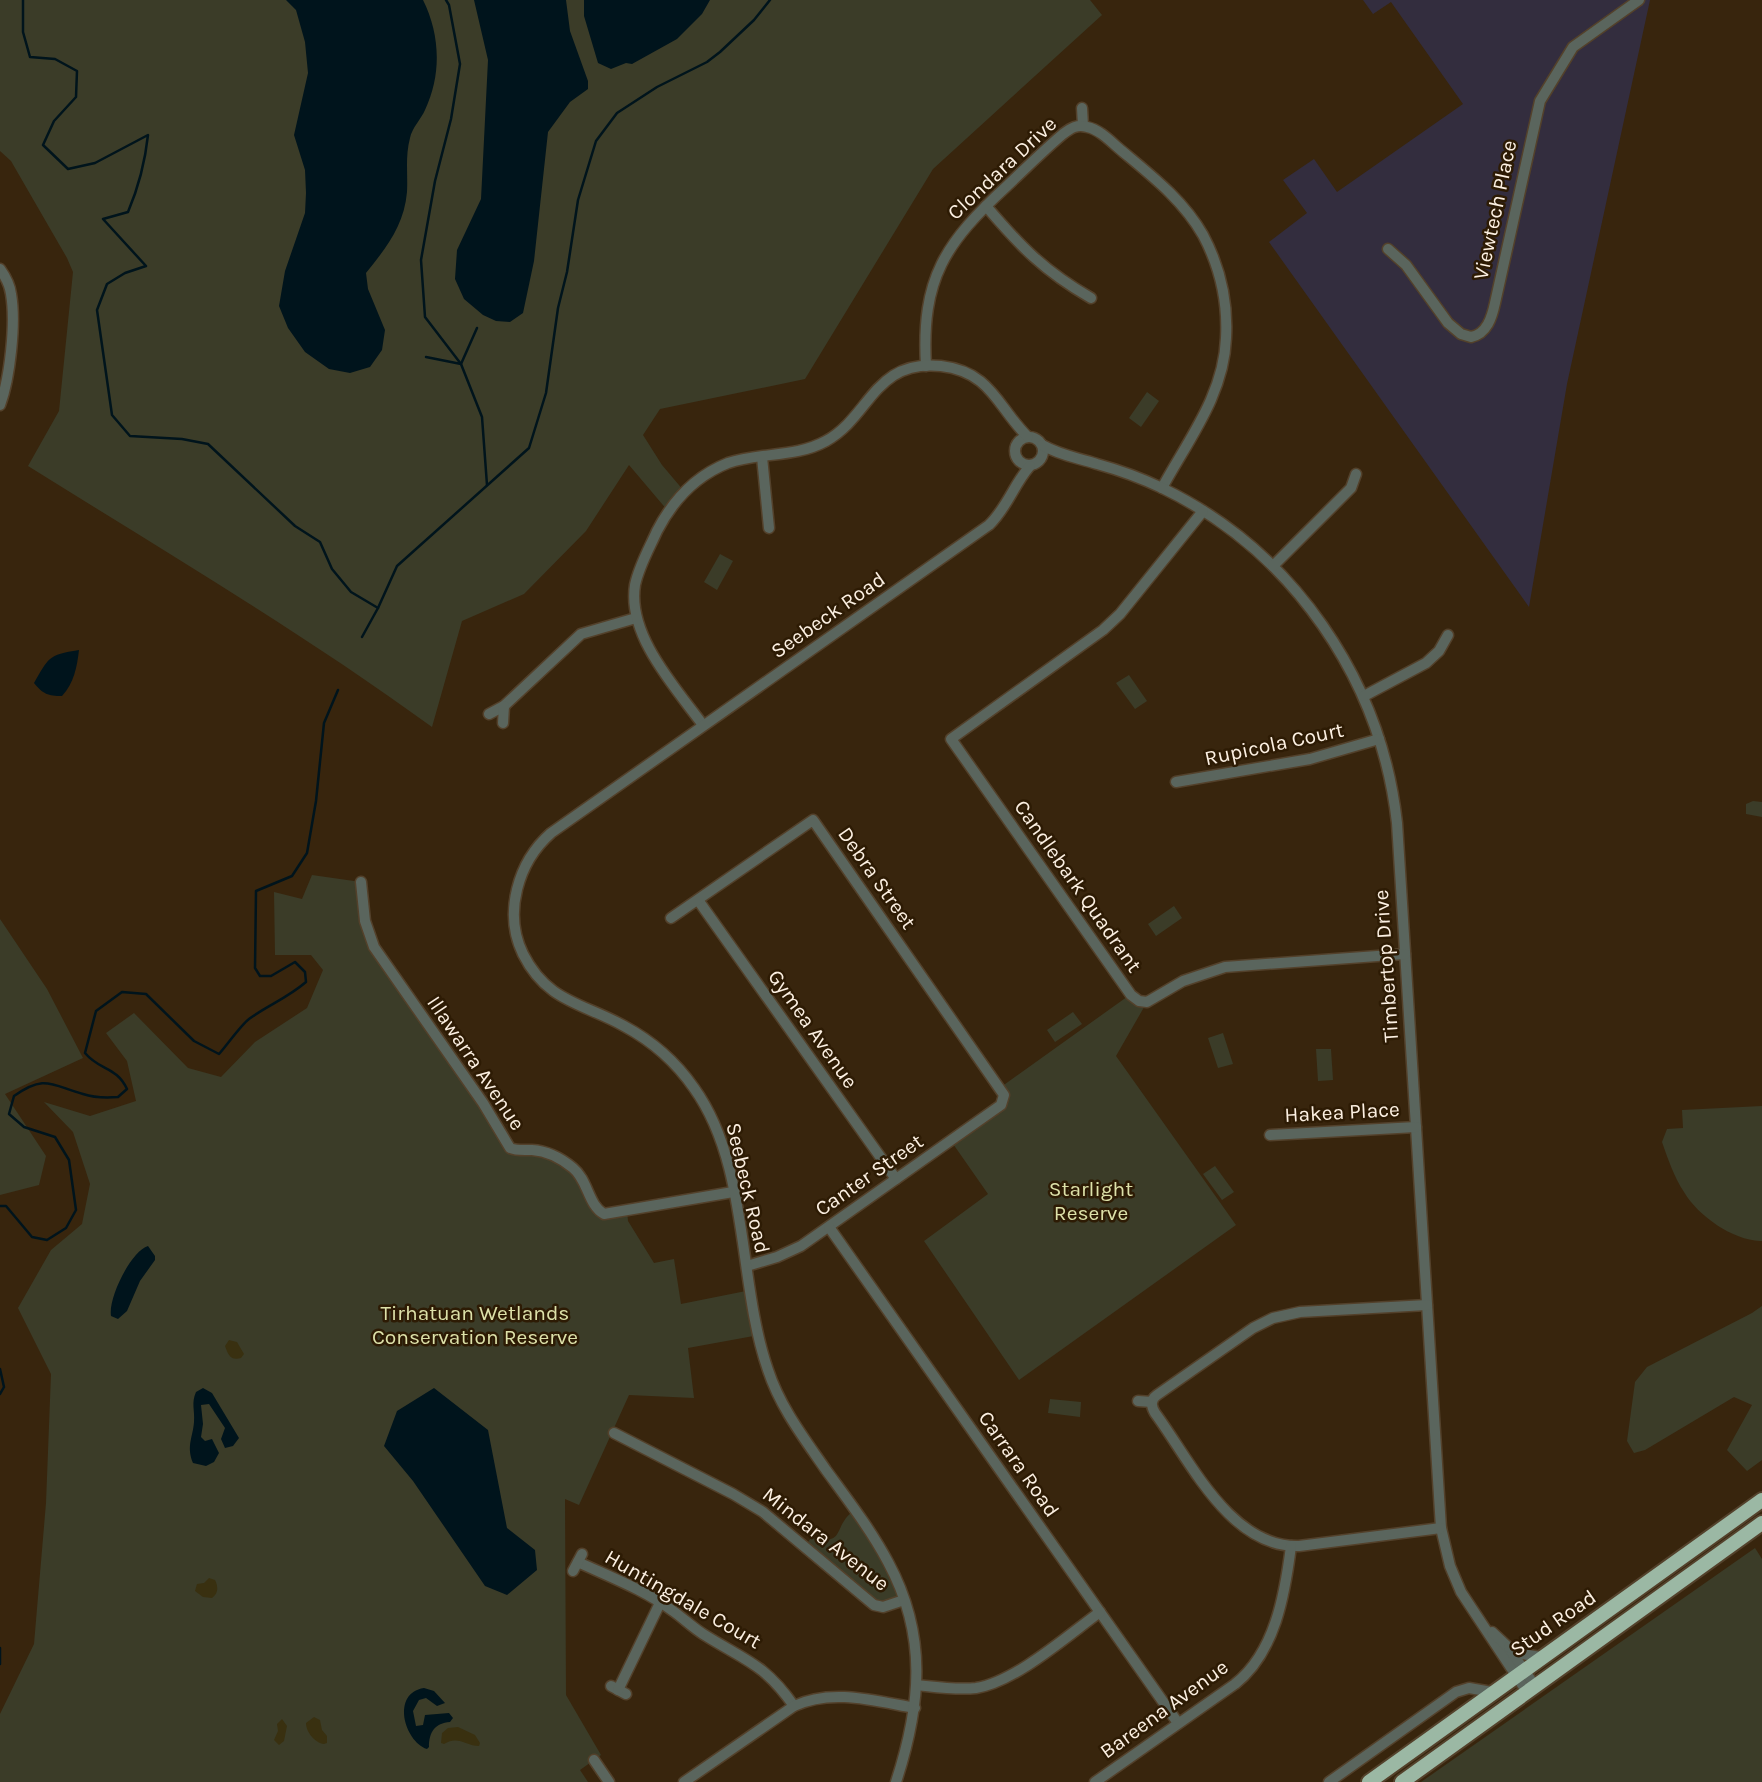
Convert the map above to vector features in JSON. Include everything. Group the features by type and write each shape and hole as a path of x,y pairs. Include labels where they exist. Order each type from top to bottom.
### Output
{"highway":[{"name":"Stud Road","path":"1368,1782 1762,1500"},
{"name":"Stud Road","path":"1402,1782 1762,1523"}],"street":[{"name":"Viewtech Place","path":"1388,249 1406,265 1452,327 1471,337 1481,333 1492,316 1540,101 1573,47 1639,0"},
{"name":"Clondara Drive","path":"1082,108 1083,126"},
{"name":"Clondara Drive","path":"926,366 925,322 937,272 956,238 986,205 1073,127 1083,126 1102,135 1165,188 1184,209 1209,247 1222,286 1226,341 1218,383 1208,408 1162,488"},
{"path":"986,205 1029,255 1056,277 1091,298"},
{"path":"0,269 11,291 13,314 6,389 0,405"},
{"path":"703,725 652,653 636,618 634,596 638,575 661,525 673,504 690,486 713,471 736,461 806,450 828,440 850,422 872,393 887,380 901,372 926,366 945,367 972,376 994,393 1012,422 1028,437 1036,439 1042,445 1041,459 1030,466 1017,459"},
{"path":"1012,422 1018,480"},
{"path":"1016,446 1028,437"},
{"name":"Timbertop Drive","path":"1042,445 1061,455 1116,470 1162,488 1227,526 1273,566 1301,596 1329,634 1364,696 1379,738 1396,813 1441,1528 1447,1557 1457,1583 1531,1689"},
{"name":"Timbertop Drive","path":"1041,459 1061,455"},
{"path":"762,457 769,528"},
{"name":"Seebeck Road","path":"896,1782 911,1731 916,1685 916,1658 904,1600 895,1576 876,1541 799,1431 777,1392 764,1358 733,1192 718,1131 700,1097 662,1052 615,1021 570,1003 548,987 523,954 514,918 515,900 520,879 532,853 558,827 989,525 1004,508 1018,480 1030,466"},
{"path":"1273,566 1351,488 1356,474"},
{"name":"Candlebark Quadrant","path":"1203,511 1125,608 1103,630 946,737 1139,1001 1148,1002 1184,981 1225,967 1405,954"},
{"path":"489,714 504,706 581,634 636,618"},
{"path":"1364,696 1426,663 1439,651 1448,635"},
{"path":"503,723 504,706"},
{"name":"Rupicola Court","path":"1176,782 1320,757 1379,738"},
{"name":"Debra Street","path":"671,918 813,820 1001,1087 1004,1100"},
{"name":"Illawarra Avenue","path":"361,882 365,920 374,947 510,1148 541,1151 562,1160 583,1179 595,1206 604,1213 733,1192"},
{"name":"Gymea Avenue","path":"698,900 896,1179"},
{"name":"Canter Street","path":"747,1266 790,1252 829,1227 998,1108 1004,1100"},
{"name":"Hakea Place","path":"1270,1135 1416,1127"},
{"name":"Carrara Road","path":"829,1227 1178,1723"},
{"path":"1152,1402 1157,1395 1222,1349 1273,1318 1300,1312 1427,1305"},
{"path":"1138,1401 1152,1402"},
{"path":"1152,1402 1155,1413 1229,1515 1250,1532 1269,1541 1290,1546 1441,1528"},
{"name":"Mindara Avenue","path":"614,1433 763,1512 874,1605 883,1607 904,1600"},
{"name":"Bareena Avenue","path":"1095,1782 1238,1681 1258,1659 1280,1607 1290,1546"},
{"name":"Huntingdale Court","path":"578,1562 660,1603 703,1634 759,1666 778,1684 794,1706"},
{"path":"618,1690 660,1603"},
{"path":"916,1685 961,1689 996,1682 1033,1660 1100,1612"},
{"name":"Timbertop Drive","path":"1487,1627 1508,1647 1519,1673"},
{"path":"1508,1647 1522,1654 1542,1657"},
{"path":"1329,1782 1455,1692 1469,1688 1492,1692"},
{"path":"684,1782 794,1706 818,1698 839,1696 915,1707"},
{"path":"594,1760 609,1782"}],"shaded area":[{"path":"1363,0 1650,0 1567,384 1529,607 1269,242 1307,213 1283,180 1314,159 1337,192 1463,104 1391,2 1373,14"}],"green space":[{"path":"0,0 1090,0 1102,15 933,169 805,379 660,409 643,435 662,465 684,491 668,511 629,465 586,531 524,594 462,621 432,727 283,626 28,466 59,411 73,272 11,161 0,151"},
{"path":"1147,392 1159,401 1141,427 1129,418"},
{"path":"720,554 733,561 717,590 704,582"},
{"path":"1129,675 1147,701 1135,709 1116,683"},
{"path":"1753,801 1762,802 1762,817 1746,814 1746,804"},
{"name":"Tirhatuan Wetlands Conservation Reserve","path":"312,875 361,882 367,930 504,1142 534,1151 574,1169 597,1209 627,1211 628,1221 654,1263 674,1259 681,1304 751,1290 759,1335 688,1348 694,1398 629,1395 579,1505 565,1499 566,1695 601,1755 580,1770 588,1782 0,1782 0,1714 34,1644 46,1503 51,1374 18,1308 51,1250 82,1224 90,1184 73,1132 44,1102 90,1116 136,1101 127,1061 106,1033 134,1013 188,1068 221,1077 255,1042 307,1008 323,970 311,955 275,955 274,892 302,899"},
{"path":"1174,906 1182,918 1156,936 1148,924"},
{"path":"0,919 47,989 83,1058 5,1094 46,1156 39,1185 0,1195"},
{"name":"Starlight Reserve","path":"1131,994 1147,1002 1116,1056 1236,1225 1019,1380 924,1241 988,1194 951,1141 1001,1105 1001,1087"},
{"path":"1073,1012 1082,1024 1055,1042 1047,1030"},
{"path":"1223,1033 1233,1064 1218,1068 1208,1038"},
{"path":"1316,1049 1331,1049 1333,1080 1318,1081"},
{"path":"1762,1106 1760,1241 1728,1231 1698,1210 1677,1180 1662,1142 1667,1129 1683,1128 1682,1110"},
{"path":"1215,1166 1234,1192 1222,1200 1203,1174"},
{"path":"1762,1306 1762,1460 1747,1471 1727,1450 1752,1405 1734,1397 1645,1450 1634,1453 1627,1441 1635,1382 1647,1367"},
{"path":"1050,1399 1081,1402 1080,1417 1048,1413"},
{"path":"855,1510 904,1600 883,1607 805,1546 811,1538 823,1540 835,1537 843,1522"},
{"path":"1755,1548 1762,1559 1762,1782 1421,1782"}],"sand":[{"path":"229,1340 237,1342 244,1354 241,1358 234,1359 228,1354 225,1346"},
{"path":"209,1578 215,1580 217,1587 212,1598 203,1597 195,1591 197,1584 204,1583"},
{"path":"314,1717 320,1720 327,1743 317,1742 308,1730 306,1723"},
{"path":"282,1719 287,1726 284,1741 279,1745 274,1740 278,1731 277,1724"},
{"path":"458,1727 475,1735 479,1746 458,1741 441,1743 442,1733 448,1728"}],"water":[{"path":"286,0 423,0 436,40 434,82 425,110 408,145 407,192 402,215 387,245 366,273 368,289 385,330 382,350 370,367 350,373 329,369 305,352 288,328 279,306 285,271 305,213 306,193 305,170 294,135 308,73 305,42 296,10"},
{"path":"474,0 566,0 570,31 588,81 588,89 570,102 548,132 534,261 523,313 510,322 496,321 483,315 464,299 455,279 457,250 481,199 488,60"},
{"path":"584,0 710,0 702,14 677,39 632,64 626,63 611,69 598,63 584,16"},
{"path":"79,650 74,675 62,696 53,696 40,690 34,683 50,659"},
{"path":"148,1246 155,1260 140,1281 127,1311 118,1319 111,1316 113,1298 122,1276 141,1250"},
{"path":"203,1388 212,1393 239,1438 233,1446 225,1448 221,1439 225,1428 209,1404 201,1405 201,1437 205,1441 212,1439 219,1453 214,1462 206,1466 193,1463 190,1452 194,1400 196,1392"},
{"path":"434,1388 488,1430 507,1528 535,1550 537,1570 507,1595 485,1586 413,1481 384,1446 397,1411"},
{"path":"424,1688 434,1691 445,1703 437,1706 426,1698 419,1700 413,1711 416,1726 423,1725 425,1715 449,1713 453,1718 434,1729 427,1749 412,1737 404,1717 407,1699"}],"waterway":[{"path":"23,0 23,32 30,57 55,59 77,71 76,97 54,121 43,145 68,169 95,163 148,135 141,174 128,212 103,219 146,266 125,273 107,284 97,310 112,415 130,436 182,439 208,444 295,526 320,542 332,569 351,592 378,608 362,637"},
{"path":"446,0 460,64 421,260 425,317 461,364 482,417 487,485"},
{"path":"378,608 397,566 529,448 546,393 578,200 596,141 617,113 720,52 754,20 770,0"},
{"path":"426,357 461,364 477,328"},
{"path":"0,1206 6,1206 32,1237 47,1240 66,1228 76,1210 69,1160 55,1137 24,1127 9,1114 14,1096 41,1083 100,1097 118,1097 127,1089 118,1076 85,1053 96,1011 122,992 146,994 194,1041 219,1054 249,1019 306,982 305,972 295,962 271,976 260,976 255,968 256,891 292,876 307,853 316,801 324,723 338,690"},
{"path":"0,1369 4,1387 0,1394"},
{"path":"0,1648 0,1664"}]}
